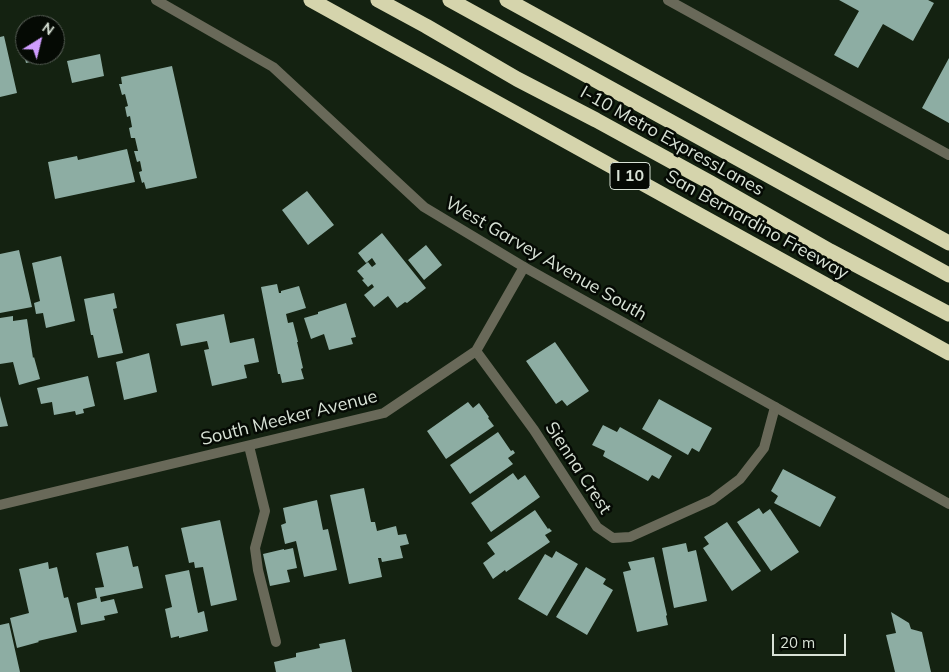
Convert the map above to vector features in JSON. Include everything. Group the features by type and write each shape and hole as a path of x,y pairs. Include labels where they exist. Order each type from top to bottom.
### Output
{"highway":[{"name":"San Bernardino Freeway","path":"311,0 949,353"},
{"name":"I-10 Metro ExpressLanes","path":"378,0 518,79 710,182 839,256 949,314"},
{"name":"I-10 Metro ExpressLanes","path":"450,0 949,275"},
{"path":"507,0 949,243"}],"street":[{"name":"West Garvey Avenue South","path":"156,0 273,67 424,207 524,267 949,504"},
{"path":"668,0 949,155"},
{"name":"South Meeker Avenue","path":"0,505 384,413 476,351 524,267"},
{"name":"Sienna Crest","path":"476,351 534,430 597,528 612,538 630,537 712,500 740,479 764,448 774,407"},
{"path":"249,446 265,511 255,548 258,570 276,642"}],"building":[{"path":"839,0 928,0 934,3 913,41 883,24 858,68 834,55 859,11"},
{"path":"4,36 17,93 0,97 0,37"},
{"path":"100,54 104,76 72,83 67,61"},
{"path":"949,58 949,123 922,108"},
{"path":"172,66 197,178 146,189 139,172 142,171 140,161 137,162 134,151 138,151 135,138 131,138 129,128 132,127 130,116 127,117 125,107 128,106 125,94 122,95 119,84 122,84 121,77"},
{"path":"127,149 135,182 55,199 48,162 77,156 78,160"},
{"path":"307,191 334,225 308,245 282,210"},
{"path":"382,233 426,288 407,303 405,302 397,308 388,296 374,307 364,295 374,287 372,284 368,287 357,271 368,262 372,267 376,264 372,258 366,263 358,253"},
{"path":"426,245 442,265 424,280 408,260"},
{"path":"19,250 32,307 0,313 0,254"},
{"path":"61,256 75,321 46,328 43,313 36,314 34,303 40,301 32,263"},
{"path":"277,284 279,293 299,286 306,308 286,314 288,323 293,322 304,379 282,383 280,374 278,374 261,287"},
{"path":"114,293 117,308 113,309 123,353 98,358 93,335 91,335 84,299"},
{"path":"346,303 356,337 351,338 353,344 329,350 324,334 311,339 304,318"},
{"path":"224,314 230,343 254,338 259,362 244,365 247,378 212,386 204,350 209,349 207,341 181,346 176,324"},
{"path":"13,316 13,321 27,319 33,358 40,379 19,385 13,362 0,364 0,318"},
{"path":"555,342 589,391 567,406 562,400 556,404 526,361"},
{"path":"149,353 157,392 124,400 116,362"},
{"path":"88,376 95,406 83,409 84,413 76,415 75,411 54,415 52,402 41,404 37,388"},
{"path":"0,396 8,426 0,427"},
{"path":"659,399 712,428 699,452 692,448 688,455 642,429"},
{"path":"468,402 473,408 479,403 494,426 446,459 427,431"},
{"path":"603,425 617,432 620,427 672,456 659,479 652,475 648,481 603,456 605,451 592,445"},
{"path":"498,432 511,451 513,450 515,453 508,458 513,464 470,494 450,465"},
{"path":"783,469 836,497 820,527 774,503 778,496 771,491"},
{"path":"513,473 518,480 525,475 540,497 491,532 471,503"},
{"path":"364,488 371,522 375,522 377,531 396,526 398,535 406,534 409,544 400,546 403,558 382,562 381,558 378,558 382,577 349,584 330,495"},
{"path":"317,500 323,530 328,529 337,570 304,577 296,541 285,544 281,525 286,523 283,508"},
{"path":"759,508 763,514 770,509 799,552 771,571 737,522"},
{"path":"535,510 548,529 552,531 545,535 550,542 493,579 483,563 495,554 487,543"},
{"path":"220,520 237,600 211,606 203,567 195,568 194,562 189,563 181,528"},
{"path":"727,522 761,571 732,591 703,548 709,544 704,537"},
{"path":"686,543 688,552 696,550 707,601 674,608 662,548"},
{"path":"128,546 133,567 138,566 143,588 100,597 101,602 114,599 118,613 104,616 105,620 81,625 77,603 97,598 95,588 104,587 96,553"},
{"path":"293,548 297,568 287,570 290,582 270,586 263,554"},
{"path":"556,551 578,564 547,616 518,599 545,554 552,558"},
{"path":"654,557 668,625 637,632 623,572 631,570 628,562"},
{"path":"48,562 49,569 57,567 64,598 68,597 77,632 17,648 10,618 29,613 19,569"},
{"path":"586,567 606,579 603,584 613,590 587,635 556,617"},
{"path":"189,570 198,613 204,611 208,631 171,638 165,609 172,607 165,575"},
{"path":"891,612 909,623 911,629 922,632 931,672 895,672 886,635 896,633"},
{"path":"9,623 20,672 0,672 0,625"},
{"path":"345,639 352,672 276,672 274,662 296,657 296,653 320,648 319,644"}]}
